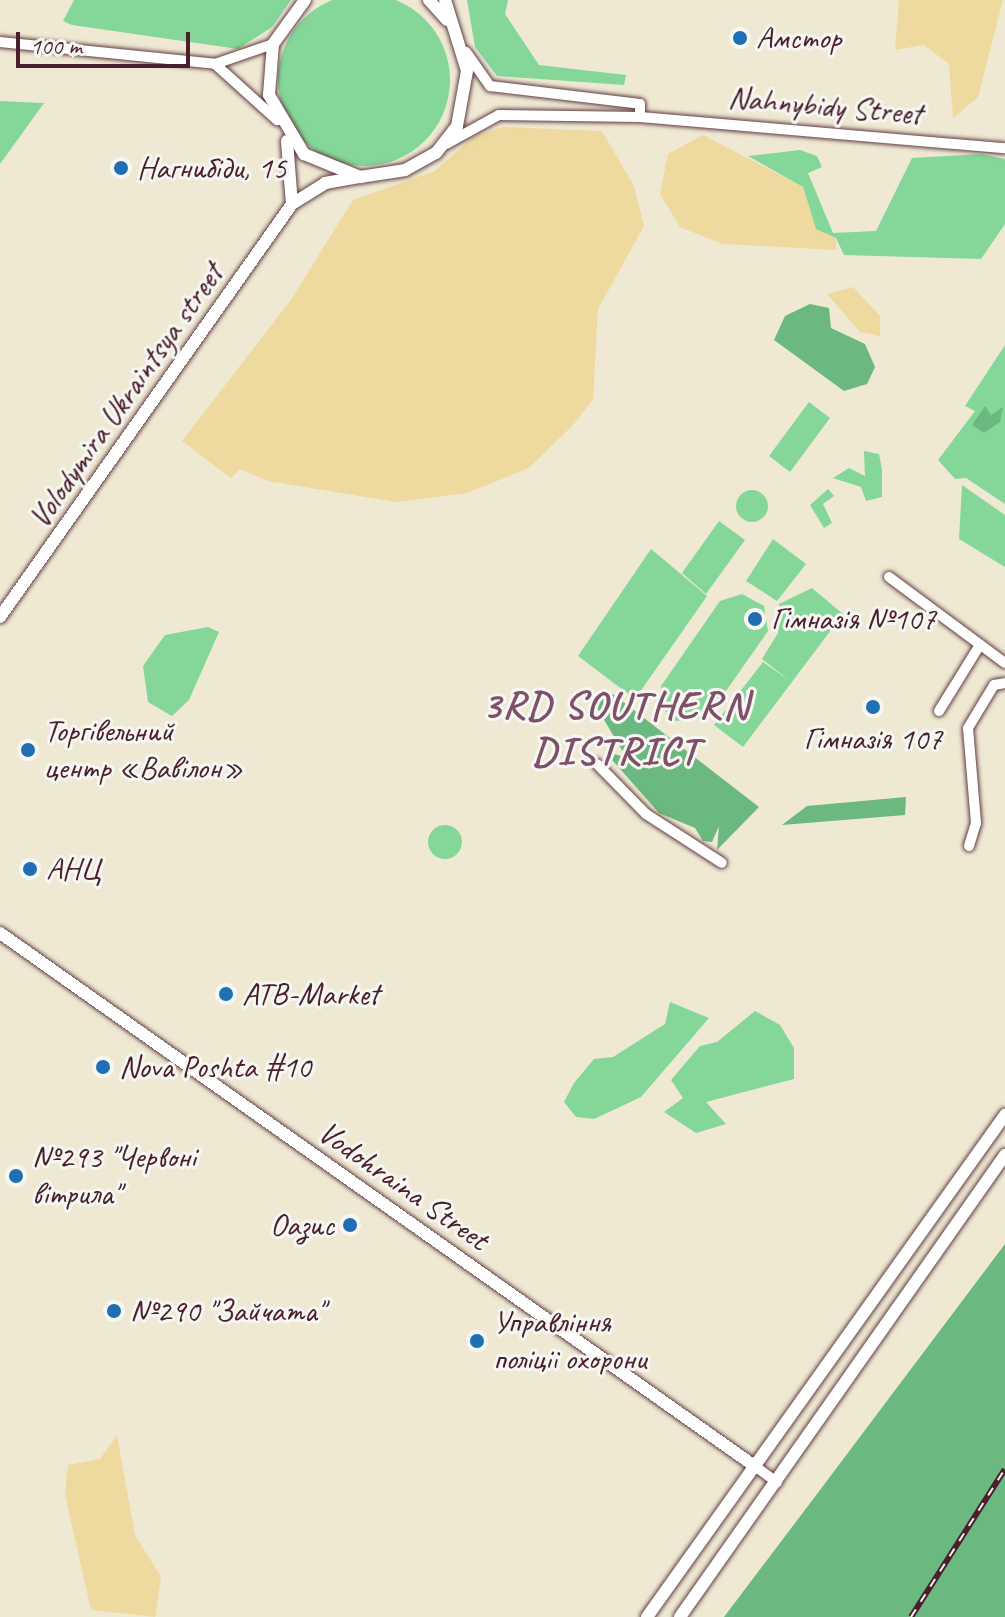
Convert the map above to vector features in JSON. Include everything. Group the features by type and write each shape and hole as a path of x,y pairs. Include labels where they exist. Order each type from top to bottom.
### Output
{"street":[{"path":"292,204 294,161 269,95 273,44 305,0"},
{"path":"429,0 460,39 490,86 640,104 640,117"},
{"path":"444,146 466,91 460,39 445,0"},
{"path":"0,42 215,64 273,44"},
{"path":"215,64 277,120 304,154 360,177"},
{"name":"Nahnybidy Street","path":"444,146 499,115 640,117 1005,148"},
{"name":"Volodymira Ukraintsya street","path":"0,617 292,204 325,183 405,170 444,146"},
{"path":"889,577 1005,663"},
{"path":"939,711 980,645"},
{"path":"969,846 976,823 968,728 994,685 1005,683"},
{"path":"597,764 646,814 722,863"},
{"name":"Vodohraina Street","path":"0,933 777,1482"},
{"path":"647,1617 1005,1115"},
{"path":"680,1617 1005,1155"}],"green space":[{"path":"364,-6 397,0 425,19 444,47 450,80 444,113 425,141 397,160 364,166 331,160 303,141 284,113 278,80 284,47 303,19 331,0"},
{"path":"74,0 291,0 272,27 238,49 72,25 63,21"},
{"path":"467,0 508,0 505,14 539,65 626,75 624,85 497,76 475,47"},
{"path":"0,101 44,103 0,164"},
{"path":"800,150 817,156 822,167 808,173 833,233 876,231 912,158 981,154 1005,159 1005,224 981,259 844,255 836,238 816,230 803,187 748,156"},
{"path":"810,304 829,308 831,328 865,344 875,367 867,384 844,391 774,340 785,316"},
{"path":"1005,345 1005,504 966,478 955,479 938,460 975,411 965,406"},
{"path":"809,402 830,418 790,472 769,456"},
{"path":"985,406 991,415 1003,407 1000,422 984,433 972,425"},
{"path":"864,451 879,454 882,470 882,497 866,501 861,487 833,478 849,468 865,476"},
{"path":"962,485 1005,515 1005,567 959,539"},
{"path":"828,489 834,496 823,504 832,523 824,528 810,505"},
{"path":"752,490 763,495 768,506 763,517 752,522 741,517 736,506 741,495"},
{"path":"719,521 745,540 706,594 682,573"},
{"path":"773,539 806,564 777,601 746,581"},
{"path":"651,549 707,596 635,699 578,656"},
{"path":"812,588 843,614 743,747 714,725 763,662 790,681 762,659 778,633 779,604"},
{"path":"742,594 764,606 768,631 707,718 675,721 664,710 661,686 720,601"},
{"path":"208,627 219,632 189,700 172,716 148,702 143,666 165,635"},
{"path":"613,694 759,807 717,850 719,826 712,842 703,841 695,828 659,813 605,752 626,757 593,701"},
{"path":"906,797 905,815 782,825 807,806"},
{"path":"445,825 457,830 462,842 457,854 445,859 433,854 428,842 433,830"},
{"path":"670,1002 709,1018 641,1097 594,1119 576,1117 564,1102 574,1083 594,1059 613,1057 665,1024"},
{"path":"755,1011 780,1025 794,1048 794,1079 706,1102 726,1124 696,1133 664,1112 683,1098 671,1080 700,1046 717,1042"},
{"path":"1005,1244 1005,1617 724,1617 820,1490"}],"sand":[{"path":"899,0 1003,0 978,97 953,118 949,64 924,45 895,50"},
{"path":"503,127 602,131 634,186 644,226 598,309 593,399 574,424 529,468 467,493 396,502 268,481 240,469 231,478 182,441 290,301 353,200 435,171 473,137"},
{"path":"703,135 803,187 816,229 836,238 836,250 722,244 680,227 660,194 668,154"},
{"path":"853,287 880,316 880,336 860,332 827,294"},
{"path":"117,1435 135,1535 161,1577 155,1617 91,1610 65,1495 68,1465 100,1459"}],"railway":[{"path":"911,1617 1005,1469"}],"place":[{"name":"Амстор","path":"740,38"},
{"name":"Нагнибіди, 15","path":"121,168"},
{"name":"Гімназія №107","path":"755,619"},
{"name":"Гімназія 107","path":"873,707"},
{"name":"Торгівельний центр «Вавілон»","path":"28,750"},
{"name":"АНЦ","path":"30,869"},
{"name":"ATB-Market","path":"226,994"},
{"name":"Nova Poshta #10","path":"103,1067"},
{"name":"№293 \"Червоні вітрила\"","path":"16,1176"},
{"name":"Оазис","path":"350,1225"},
{"name":"№290 \"Зайчата\"","path":"114,1311"},
{"name":"Управлiння полiцii охорони","path":"477,1341"}],"district":[{"name":"3RD SOUTHERN DISTRICT","path":"616,728"}]}
